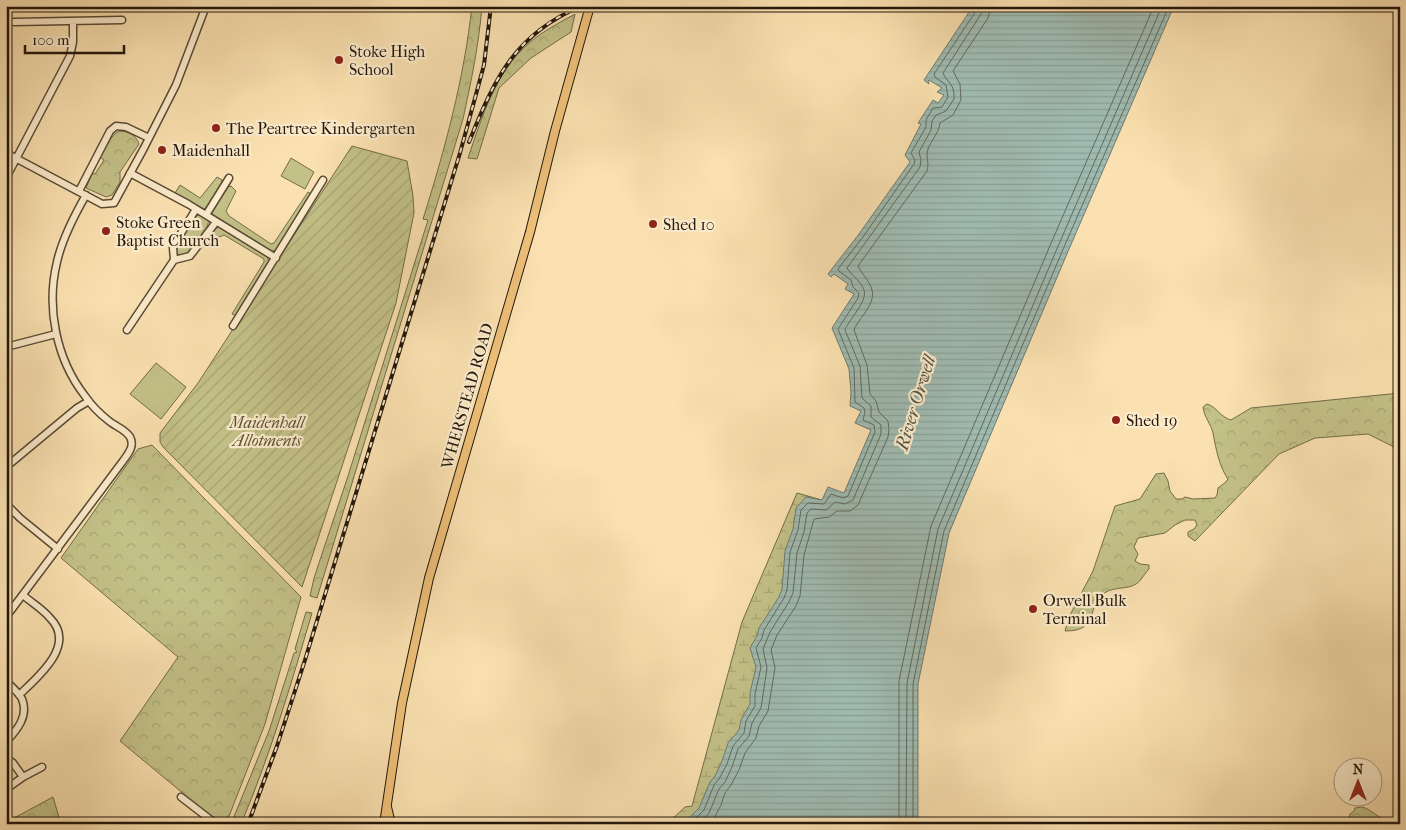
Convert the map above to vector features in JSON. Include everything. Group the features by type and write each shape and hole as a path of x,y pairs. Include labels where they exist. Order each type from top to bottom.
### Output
{"main road":[{"name":"WHERSTEAD ROAD","path":"384,824 402,703 429,578 530,232 555,130 590,6"},
{"name":"WHERSTEAD ROAD","path":"387,798 391,824"}],"street":[{"path":"6,153 102,204 114,202 176,85 206,6"},
{"path":"14,22 122,20"},
{"path":"6,178 70,56 73,42 73,21"},
{"path":"79,191 110,131 116,126 126,127 149,138"},
{"path":"130,173 196,209 276,258"},
{"path":"206,215 229,178"},
{"path":"233,326 323,180"},
{"path":"6,617 123,461 130,450 132,442 129,435 107,419 89,401 70,373 56,334 52,296 57,262 61,246 86,195"},
{"path":"127,330 174,260 173,248 175,243 196,209"},
{"path":"174,260 190,256 216,222"},
{"path":"6,347 56,334"},
{"path":"6,467 77,408 89,401"},
{"path":"6,504 58,549"},
{"path":"19,695 46,667 55,655 59,643 57,628 51,618 23,595"},
{"path":"6,681 22,699 23,718 19,728 6,742"},
{"path":"6,758 13,763 23,777"},
{"path":"9,786 42,768"},
{"path":"181,797 216,824"}],"green space":[{"path":"472,6 482,6 481,20 463,119 317,598 310,596 314,578 428,220 423,219 453,114"},
{"path":"575,14 571,32 531,58 499,88 477,159 468,158 491,96 507,68 517,55 534,39"},
{"path":"120,131 132,134 139,144 120,172 120,182 112,195 106,197 86,188 92,174 95,174 104,160 100,157 106,146 113,135"},
{"name":"Maidenhall Allotments","path":"352,146 407,161 414,213 396,303 302,587 163,447 160,442 160,433 198,383"},
{"path":"291,158 314,172 305,189 281,176"},
{"path":"217,177 222,180 221,188 204,209 175,193 180,185 200,198"},
{"path":"231,186 236,191 226,211 229,216 271,244 274,243 308,192 313,195 276,250 272,251 212,214 228,187"},
{"path":"198,215 202,215 209,220 208,225 193,248 183,255 179,255 176,251 179,242"},
{"path":"221,227 267,255 269,264 237,316 232,314 264,262 264,259 224,235 205,243 216,228"},
{"path":"156,363 186,387 161,419 130,394"},
{"path":"1400,393 1400,450 1368,434 1315,438 1279,454 1195,541 1188,536 1188,532 1197,525 1195,520 1185,520 1165,533 1138,538 1134,547 1138,554 1135,561 1140,564 1149,565 1149,569 1138,583 1133,586 1114,589 1106,592 1099,598 1091,617 1084,627 1065,631 1069,617 1093,571 1115,506 1140,499 1156,474 1164,473 1170,491 1176,499 1185,497 1193,499 1215,498 1218,488 1228,479 1220,463 1212,430 1204,411 1203,407 1207,404 1231,420 1251,408"},
{"path":"152,445 301,597 265,724 226,824 220,824 120,741 178,657 61,558 138,449"},
{"path":"797,493 822,500 767,673 695,824 667,824 685,807 692,806 742,622"},
{"path":"306,612 312,613 271,746 241,824 231,824 269,731 294,653 297,652 295,649"},
{"path":"53,797 61,824 6,824 6,811 14,818"},
{"path":"1355,808 1364,808 1390,824 1354,824 1349,820 1350,814"}],"water":[{"name":"River Orwell","path":"973,6 1174,6 949,533 918,684 918,824 683,824 699,808 710,782 722,761 728,743 739,730 741,720 750,704 750,693 756,667 750,648 759,628 782,589 785,551 793,529 796,508 806,497 822,500 828,487 844,493 871,430 855,423 861,411 850,406 849,369 832,328 854,294 845,289 848,284 834,274 831,277 828,274 910,162 905,155 921,124 918,123 933,100 938,103 944,95 937,92 942,88 929,80 929,84 924,80"}],"railway":[{"path":"248,824 277,746 305,660 460,153 484,65 491,6"},
{"path":"469,142 498,78 523,45 539,30 581,6"}],"place":[{"name":"Stoke High School","path":"339,60"},
{"name":"The Peartree Kindergarten","path":"216,128"},
{"name":"Maidenhall","path":"162,150"},
{"name":"Shed 10","path":"653,224"},
{"name":"Stoke Green Baptist Church","path":"106,231"},
{"name":"Shed 19","path":"1116,420"},
{"name":"Orwell Bulk Terminal","path":"1033,609"}]}
